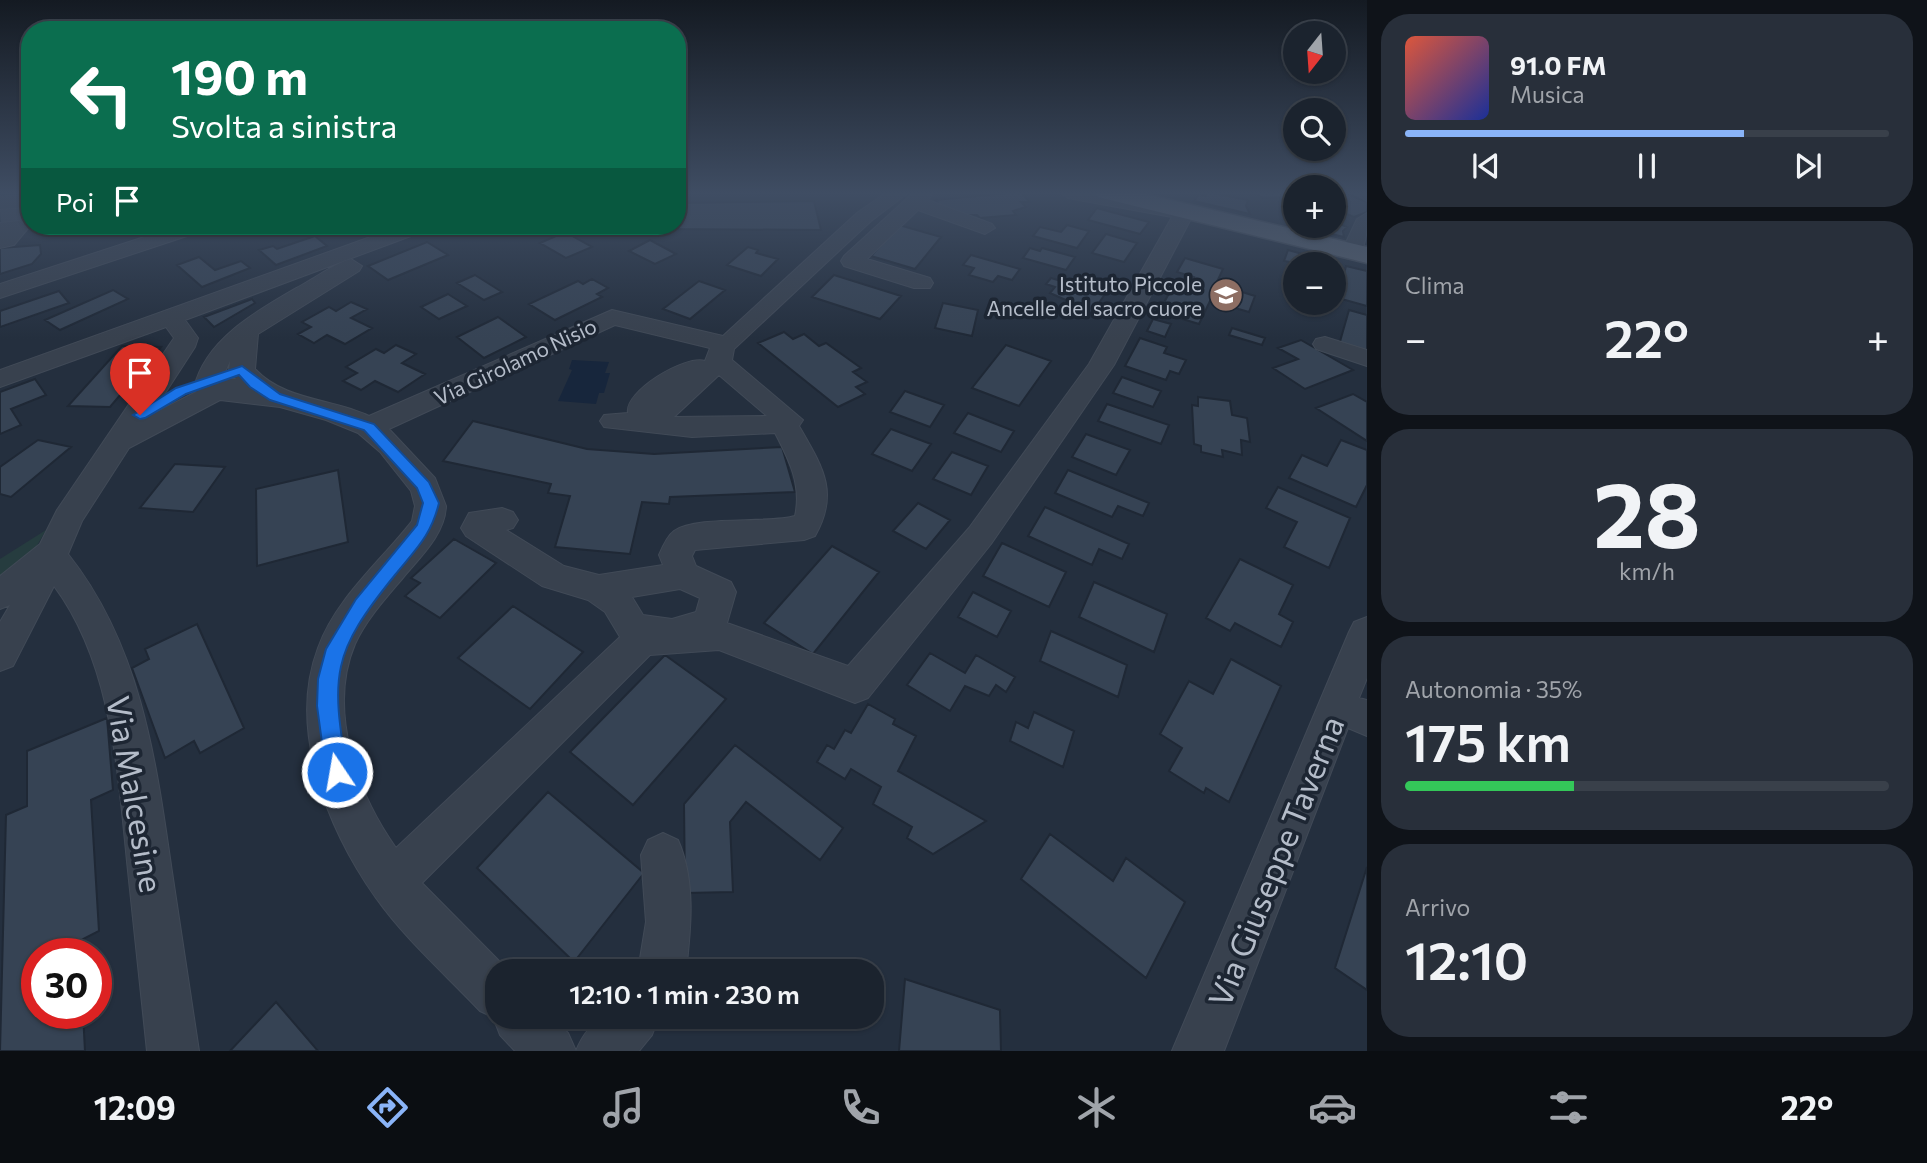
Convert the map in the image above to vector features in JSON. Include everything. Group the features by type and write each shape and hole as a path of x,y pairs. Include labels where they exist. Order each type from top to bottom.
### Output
{"main road":[{"path":"1307,241 1360,253"}],"street":[{"path":"0,290 151,241"},
{"path":"0,379 380,241"},
{"path":"682,575 675,555 685,540 715,534 804,528 809,522 813,486 786,422 717,359 730,341 839,241"},
{"path":"871,241 852,261 922,284"},
{"path":"392,882 641,640 719,635 791,660 855,687 980,536 1101,365 1169,241"},
{"path":"119,445 206,385 221,358 266,315 355,264 366,254 370,245"},
{"path":"0,655 30,602 68,518 140,415 186,341 170,316"},
{"name":"Via Girolamo Nisio","path":"369,427 612,317 717,359"},
{"path":"244,373 246,334"},
{"path":"1325,344 1367,358"},
{"path":"166,371 177,383 206,385 288,401"},
{"path":"140,415 206,385 244,373"},
{"path":"244,373 266,393 369,427 424,486 431,503 425,527 349,621 335,649 328,679 329,736 347,805 392,882 485,982"},
{"path":"614,421 692,428 799,422 823,452"},
{"path":"502,520 480,521 478,528 554,577 599,589 617,602 631,626 662,635 686,634 710,621 719,592 682,575 599,589"},
{"path":"0,595 50,554"},
{"name":"Via Malcesine","path":"50,554 79,591 114,671 140,788 173,1051"},
{"name":"Via Giuseppe Taverna","path":"1198,1051 1352,713 1364,649"},
{"path":"663,855 669,922 664,959"},
{"path":"529,1029 550,1051"},
{"path":"601,1051 625,1029"}],"green space":[{"path":"46,530 0,609 0,559"}],"water":[{"path":"572,360 609,362 605,373 610,373 604,393 599,393 596,404 558,401 572,370 569,369"}],"building":[{"path":"300,241 321,241 327,246 276,265 259,250 273,246 277,249"},
{"path":"581,241 592,247 566,258 540,243"},
{"path":"652,241 676,254 655,264 629,251"},
{"path":"885,241 938,241 915,269 871,256"},
{"path":"1052,241 1082,241 1077,248"},
{"path":"1101,241 1137,243 1124,262 1092,253"},
{"path":"427,242 448,255 388,280 368,266"},
{"path":"40,245 41,254 32,264 0,274 0,248"},
{"path":"748,247 758,250 756,253 778,259 761,276 727,265"},
{"path":"1030,248 1040,251 1042,248 1075,257 1066,270 1023,258"},
{"path":"971,255 1020,269 1012,280 998,276 993,282 969,275 974,268 963,265"},
{"path":"199,257 215,270 241,261 250,268 202,287 177,265"},
{"path":"1185,258 1223,269 1216,284 1255,296 1249,312 1210,301 1199,324 1159,312 1173,286 1187,290 1194,277 1177,272"},
{"path":"1346,266 1367,271 1367,306 1346,300"},
{"path":"475,275 502,292 484,300 457,283"},
{"path":"834,275 901,296 880,319 812,297"},
{"path":"1051,278 1105,294 1092,313 1065,305 1068,301 1050,293 1055,287 1046,284"},
{"path":"592,279 608,288 597,294 602,297 555,320 529,304 578,281 583,284"},
{"path":"699,281 725,290 690,319 663,309"},
{"path":"113,290 128,299 60,330 45,320"},
{"path":"59,291 69,303 0,327 0,311"},
{"path":"448,294 467,306 439,319 421,307"},
{"path":"252,299 255,303 214,327 204,317"},
{"path":"351,302 367,309 351,318 372,328 345,344 327,335 314,343 298,334 311,327 302,322 329,307 336,311"},
{"path":"943,303 978,310 972,336 935,328"},
{"path":"1349,310 1367,315 1367,353 1339,345"},
{"path":"498,317 526,337 484,358 457,337"},
{"path":"1153,319 1171,324 1165,337 1147,331"},
{"path":"1232,328 1265,338 1262,345 1229,335"},
{"path":"784,332 793,339 804,334 819,346 826,343 861,368 853,372 867,382 856,387 865,394 838,407 758,343"},
{"path":"1140,338 1167,347 1164,353 1186,360 1179,374 1170,371 1166,380 1125,366"},
{"path":"1301,340 1353,370 1305,389 1273,368 1298,359 1278,348"},
{"path":"396,345 416,354 402,363 425,374 398,392 375,381 361,390 343,381 357,373 346,367 376,349 384,353"},
{"path":"1006,345 1051,361 1019,406 972,388"},
{"path":"122,346 161,347 110,407 68,406"},
{"path":"1122,377 1161,391 1153,407 1113,393"},
{"path":"35,379 46,395 11,409 21,425 0,434 0,392"},
{"path":"905,391 944,405 930,427 890,412"},
{"path":"1353,394 1367,402 1367,441 1316,408"},
{"path":"1198,397 1230,401 1232,415 1247,418 1250,442 1241,440 1242,455 1222,450 1223,457 1201,452 1201,446 1194,444 1192,405 1198,406"},
{"path":"1107,404 1169,425 1161,444 1098,421"},
{"path":"968,413 1014,431 1001,452 954,433"},
{"path":"473,421 587,449 654,454 782,447 795,492 670,497 669,504 642,502 630,554 555,547 570,496 548,493 551,484 443,461"},
{"path":"891,429 931,444 912,471 872,454"},
{"path":"1086,434 1130,450 1116,475 1072,457"},
{"path":"38,440 71,447 11,497 0,494 0,467"},
{"path":"1341,440 1367,450 1367,485 1356,507 1289,478 1302,455 1327,466"},
{"path":"952,452 988,466 971,495 933,479"},
{"path":"175,464 225,467 193,512 140,508"},
{"path":"338,470 348,542 257,566 256,489"},
{"path":"1068,470 1149,503 1143,516 1118,506 1112,517 1055,493"},
{"path":"1278,487 1350,518 1329,568 1284,547 1297,522 1266,508"},
{"path":"918,503 950,520 926,549 893,531"},
{"path":"1045,507 1129,544 1122,559 1099,549 1092,565 1028,536"},
{"path":"454,539 496,563 440,618 405,596 420,583 411,578"},
{"path":"1002,543 1066,572 1049,607 983,576"},
{"path":"832,546 879,572 813,654 764,623"},
{"path":"1240,559 1293,585 1279,614 1293,622 1281,647 1235,623 1230,631 1206,618"},
{"path":"1094,582 1167,614 1154,652 1079,617"},
{"path":"973,592 1011,611 997,637 958,617"},
{"path":"513,606 583,652 530,709 458,658"},
{"path":"197,624 244,728 200,753 194,741 165,758 132,668 149,659 145,649"},
{"path":"1051,631 1127,665 1118,697 1040,661"},
{"path":"930,653 965,673 976,655 1015,677 1006,692 996,685 989,696 965,686 950,711 907,685"},
{"path":"665,655 726,699 633,805 570,752"},
{"path":"1231,659 1281,686 1229,802 1206,788 1204,793 1169,771 1182,748 1160,734 1189,681 1213,694"},
{"path":"868,704 895,719 893,724 916,736 898,771 986,821 933,854 907,838 912,827 873,804 881,787 851,769 845,779 817,762 827,745 834,749 845,730 851,733"},
{"path":"1034,712 1074,731 1063,767 1010,741 1016,722 1028,728"},
{"path":"107,718 113,790 91,800 99,931 85,938 21,938 21,1029 84,1029 85,1051 0,1051 6,815 27,806 27,751"},
{"path":"735,745 843,828 820,860 746,802 730,822 733,892 685,893 684,804"},
{"path":"548,792 644,873 576,959 571,959 477,868"},
{"path":"1050,834 1113,881 1126,858 1185,902 1146,978 1021,879"},
{"path":"1367,867 1367,990 1335,968"},
{"path":"905,979 1000,1010 1001,1051 899,1051"},
{"path":"276,1002 318,1051 230,1051"}],"place":[{"name":"Istituto Piccole Ancelle del sacro cuore","path":"1226,295"}],"route":[{"path":"140,415 181,391 242,370 266,393 369,427 424,486 431,503 429,520 349,621 335,649 328,679 327,706 329,736 337,772"}]}
